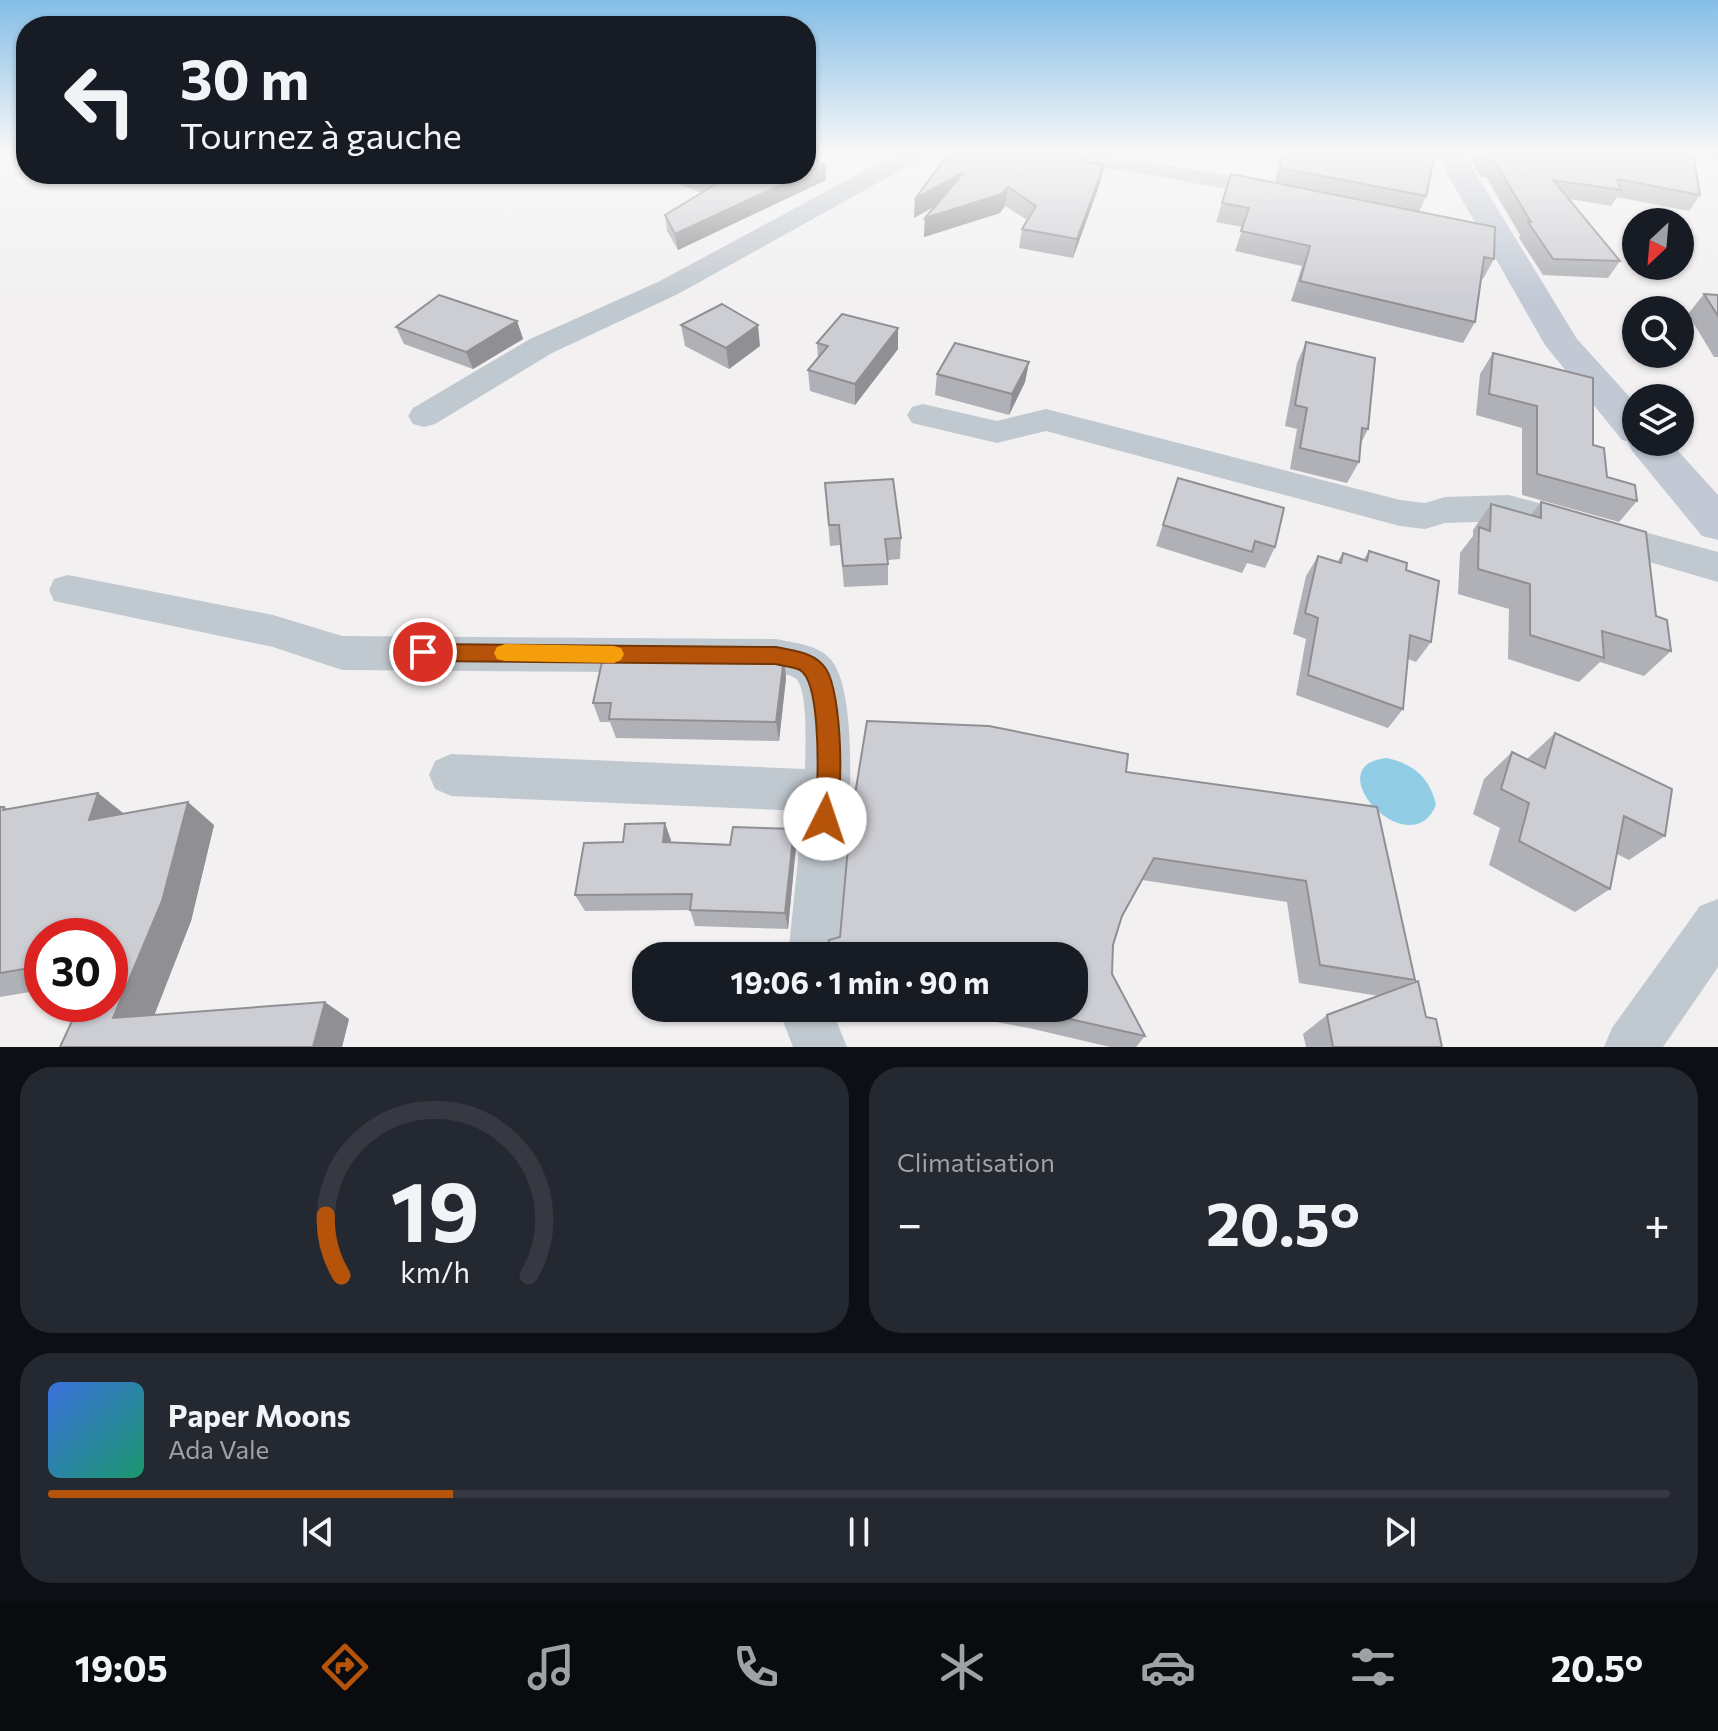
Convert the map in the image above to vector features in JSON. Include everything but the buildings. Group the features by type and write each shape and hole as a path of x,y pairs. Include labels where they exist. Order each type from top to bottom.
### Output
{"street":[{"path":"424,416 541,346 668,288 824,203"},
{"path":"1472,203 1487,236 1563,345 1622,414"},
{"path":"923,415 997,432 1046,420 1400,513 1425,516 1445,510 1509,508 1718,567"},
{"path":"1659,456 1718,524"},
{"path":"68,590 273,631 342,653 791,657 807,663 818,674 825,700 828,791 814,942"},
{"path":"451,775 828,791"},
{"path":"1631,1047 1718,924"},
{"path":"809,1022 820,1047"}],"water":[{"path":"1386,758 1412,768 1429,787 1436,805 1423,821 1407,825 1390,819 1375,808 1364,793 1360,777 1367,765"}],"slow traffic":[{"path":"505,653 614,654"}],"route":[{"path":"423,652 776,656 807,663 818,674 825,700 828,791 825,819"}]}
